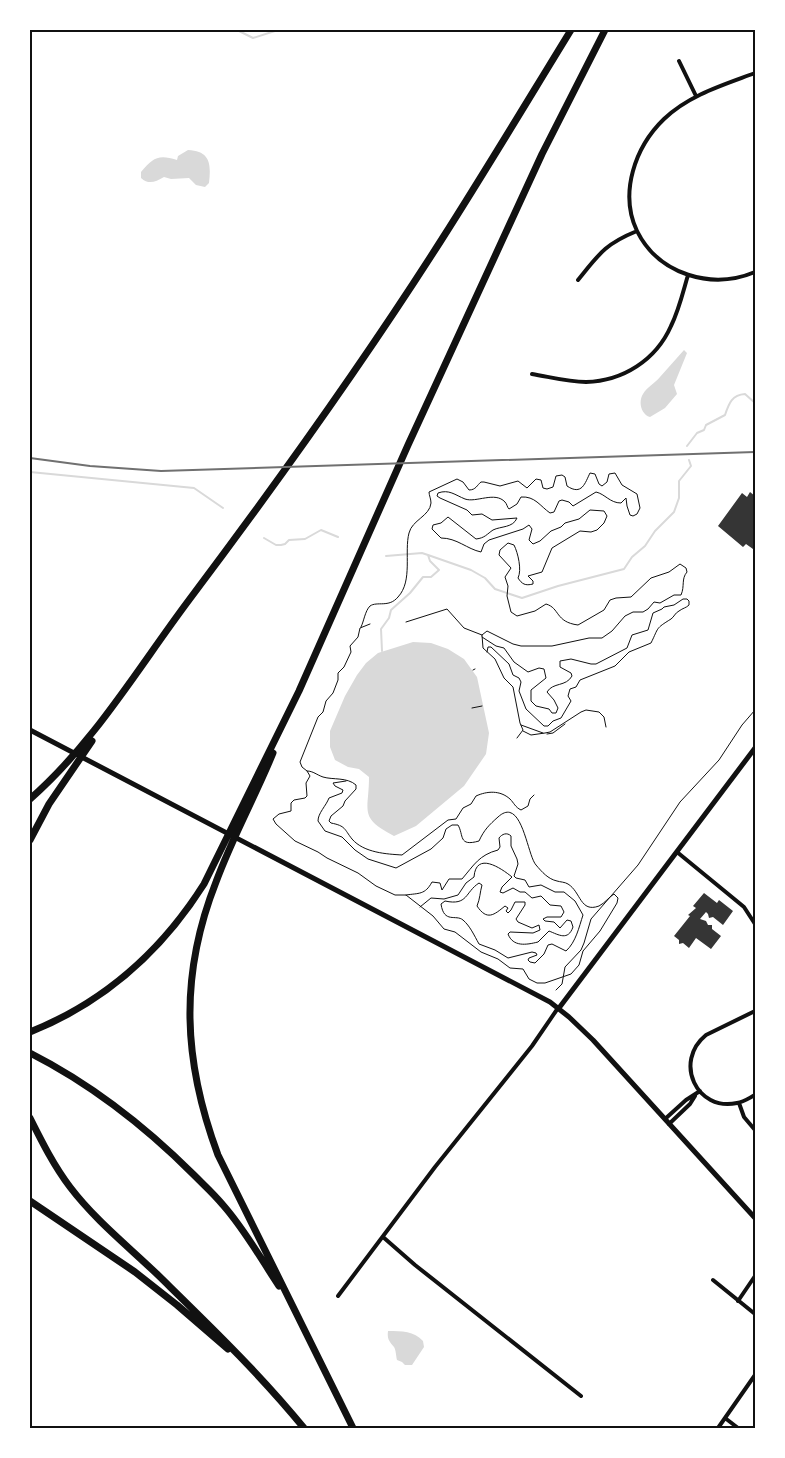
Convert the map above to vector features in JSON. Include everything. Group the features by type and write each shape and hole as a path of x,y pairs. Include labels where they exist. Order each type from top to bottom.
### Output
{"highway":[{"path":"30,799 59,772 86,742 299,449 441,240 572,30"},
{"path":"30,1032 87,1004 147,958 189,908 216,863 298,691 408,445 542,154 605,30"},
{"path":"30,840 49,804 72,768 169,634 212,570"},
{"path":"298,691 266,771 223,863 207,907 196,946 189,1010 193,1066 207,1125 218,1155 353,1428"},
{"path":"30,1053 103,1097 154,1138 187,1168 223,1204 245,1233 292,1308"},
{"path":"30,1118 45,1148 70,1188 101,1221 222,1336 304,1428"},
{"path":"30,1201 135,1272 246,1363"}],"main road":[{"path":"30,730 559,1008 593,1040 755,1218"},
{"path":"559,1008 755,748"}],"street":[{"path":"679,61 696,96"},
{"path":"755,73 696,96 662,121 647,140 637,159 632,171 630,193 631,207 637,230 658,258 671,267 688,275 708,280 739,278 755,272"},
{"path":"578,280 605,248 637,230"},
{"path":"532,374 576,381 597,381 615,377 638,366 654,352 668,334 674,322 688,275"},
{"path":"677,852 744,907 755,924"},
{"path":"338,1296 436,1167 532,1046 559,1008"},
{"path":"755,1012 706,1036 696,1044 691,1054 690,1068 691,1075 700,1091 721,1103 739,1103 755,1095"},
{"path":"670,1124 700,1091"},
{"path":"665,1119 686,1100 696,1095"},
{"path":"739,1103 744,1117 755,1130"},
{"path":"383,1236 581,1396"},
{"path":"738,1301 755,1276"},
{"path":"713,1280 755,1314"},
{"path":"718,1428 755,1374"},
{"path":"725,1418 738,1428"}],"path":[{"path":"534,795 530,799 528,806 521,810 509,798 494,792 476,796 471,804 463,808 456,819 448,820 402,854 380,853 362,846 353,840 346,828 330,821 331,816 344,806 345,801 356,789 354,783 325,778 302,767 300,762 318,717 323,712 326,701 338,680 338,673 344,667 350,652 350,646 358,637 369,607 390,603 400,596 405,581 409,533 412,525 427,512 431,504 429,492 453,480 460,480 467,488 472,490 476,489 481,482 500,486 518,481 523,487 527,488 536,479 539,479 543,488 547,489 554,487 556,476 562,475 568,486 576,490 585,485 590,473 595,474 599,484 602,486 607,482 609,474 615,472 622,485 637,494 640,508 637,514 633,516 628,511 626,498 621,503 616,503 596,492 574,506 562,500 554,512 550,513 533,499 526,497 521,497 517,504 509,509 505,502 495,498 467,500 450,492 438,493 437,496 440,498 467,510 472,515 482,514 492,520 517,518 514,523 505,528 476,539 448,516 441,523 433,525 432,529 442,538 458,541 473,550 481,552 484,544 489,540 523,529 529,525 532,529 529,540 533,544 565,523 580,520 590,510 604,511 607,516 604,523 596,530 591,532 580,531 552,548 542,572 528,576 533,580 533,584 527,585 522,583 518,578 521,573 514,545 508,543 499,552 499,555 511,568 505,578 508,586 507,596 511,612 517,616 535,611 546,604 551,606 563,621 578,625 604,610 610,600 631,597 646,582 657,575 669,572 680,564 684,566 687,572 683,577 684,589 681,595 674,595 660,603 654,602 648,609 642,612 629,614 602,638 589,638 552,646 521,646 494,636 487,631 482,636 483,648 495,659 504,678 513,687 523,730 531,735 553,733 586,710 597,711 604,717 606,728"},
{"path":"406,622 447,609 464,628 482,636 496,646 504,648 514,662 524,671 544,669 546,678 531,690 531,701 536,706 550,709 552,713 556,713 558,708 548,690 551,687 565,684 572,676 571,673 560,667 560,661 571,659 591,664 610,658 627,648 632,635 648,630 653,612 674,605 683,599 687,599 690,605 660,625 656,629 651,643 629,652 615,666 580,680 576,687 570,689 568,696 571,701 565,714 548,726 544,726 526,709 519,691 521,682 511,672 506,662 491,647 488,647 487,652"},
{"path":"361,627 370,624"},
{"path":"472,708 482,706"},
{"path":"556,990 562,984 565,967 584,943 591,919 650,850 680,802 720,760 742,725 755,710"},
{"path":"520,723 544,734"},
{"path":"517,738 523,730"},
{"path":"307,770 310,776 306,783 308,796 294,800 291,803 290,810 274,817 273,821 301,844 358,873 376,886 395,895 406,896 428,890 432,882 440,883 442,890 450,879 462,879 486,853 498,850 500,847 499,838 508,834 511,836 511,846 517,859 517,870 514,876 525,880 529,887 541,885 555,892 564,892 575,901 583,915 579,929 569,948 566,950 552,944 548,945 544,954 534,963 528,960 537,955 536,953 532,952 508,958 495,950 479,944 473,931 463,920 447,916 442,909 441,904 445,901 456,902 464,899 469,895 471,889 479,883 482,885 477,906 489,916 495,915 506,906 508,913 515,902 525,902 516,919 523,925 532,928 539,926 540,930 533,934 510,932 508,934 514,942 519,944 538,942 549,931 562,937 570,933 573,927 571,922 567,920 560,928 554,922 543,919 547,917 561,917 564,912 561,906 550,904 541,896 532,898 525,892 520,892 513,888 503,893 500,892 512,876 494,864 484,864 476,870 474,877 466,883 458,895 444,899 432,898 420,907"},
{"path":"346,781 333,783 333,785 343,790 342,793 329,798 319,815 318,821 325,831 342,837 355,850 368,859 396,868 431,849 443,838 446,829 452,824 458,825 460,835 464,840 473,843 479,841 486,827 502,814 508,812 514,814 518,820 528,841 535,864 548,878 567,884 576,892 582,904 588,907 600,905 614,894"},
{"path":"406,896 433,916 444,929 455,932 481,952 498,959 510,968 523,969 532,980 545,983 562,978 576,970 584,951 617,903 618,898 614,894"}],"shaded area":[{"path":"188,150 201,153 208,160 210,170 209,183 205,187 196,185 189,178 171,179 164,177 149,182 141,178 141,172 156,158 165,157 177,160 178,156"},
{"path":"684,350 687,353 674,385 677,394 665,408 650,417 644,413 641,407 641,397"},
{"path":"413,642 431,643 448,649 464,659 477,677 489,733 486,754 464,786 416,826 394,836 375,824 370,818 367,806 369,777 359,769 348,767 335,760 330,747 330,731 345,696 366,663 378,653"},
{"path":"388,1331 412,1333 423,1341 424,1347 412,1365 405,1365 397,1360 395,1348 388,1338"}],"building":[{"path":"750,492 755,496 755,547 753,549 746,544 743,547 718,526 742,493 747,497"},
{"path":"704,893 717,903 719,900 733,911 723,925 713,917 709,918 706,912 700,919 706,921 708,925 712,925 712,929 721,936 711,949 696,938 689,948 683,943 679,944 679,940 674,936 690,916 688,915 696,908 693,906"}],"waterway":[{"path":"237,30 253,38 278,30"},
{"path":"687,446 697,433 704,430 706,425 725,415 730,403 737,396 745,394 755,403"},
{"path":"386,556 422,553 471,570 485,578 495,589 522,598 558,586 624,569 632,557 645,546 655,531 674,512 679,498 679,481 691,466 689,460"},
{"path":"30,472 194,488 223,508"},
{"path":"264,538 276,545 281,545 289,540 305,539 321,530 338,537"},
{"path":"382,651 381,629 389,618 391,610 410,593 423,577 431,577 439,570 430,561 428,555"}],"railway":[{"path":"30,458 90,466 161,471 755,452"}]}
